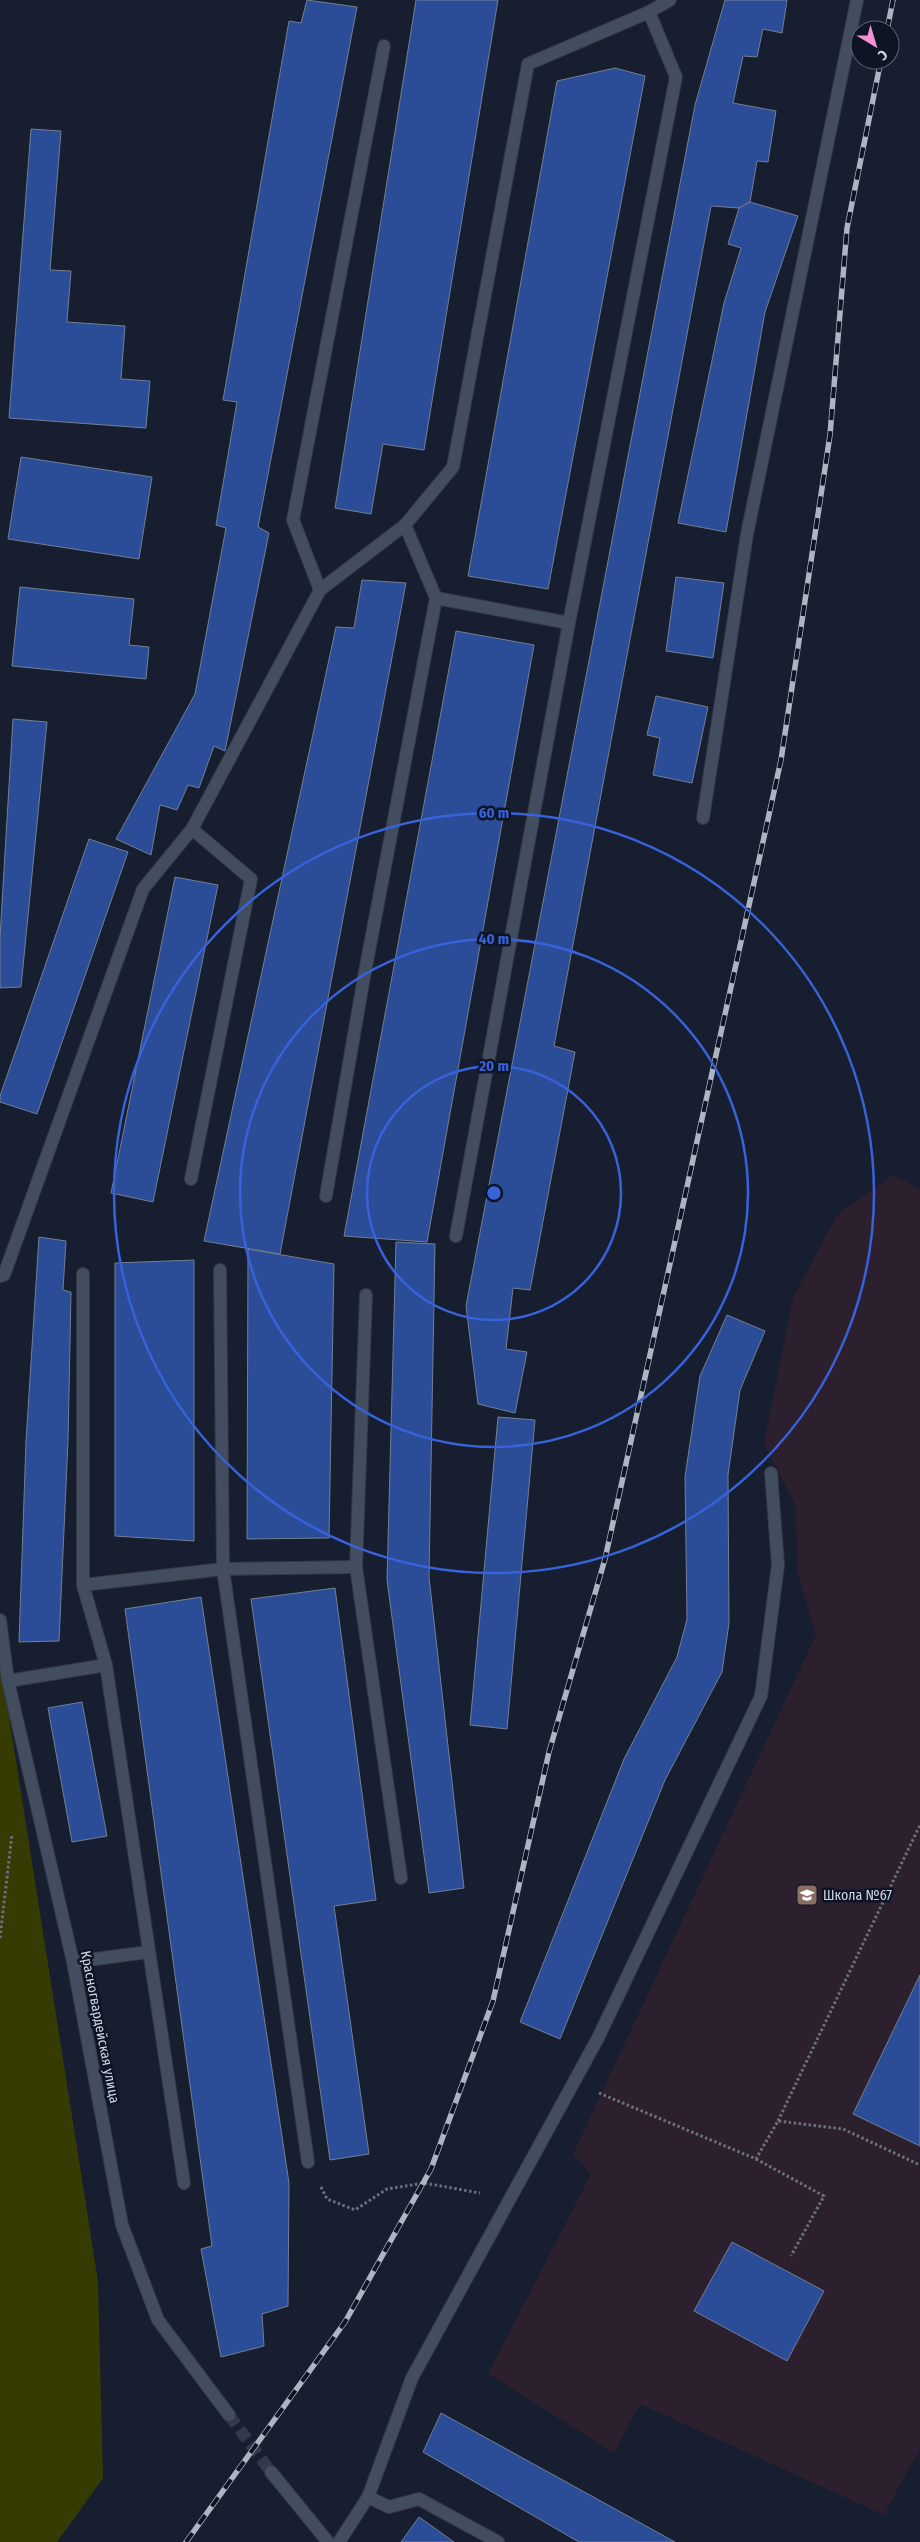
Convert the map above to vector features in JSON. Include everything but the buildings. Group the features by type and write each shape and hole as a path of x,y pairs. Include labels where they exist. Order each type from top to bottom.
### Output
{"street":[{"path":"0,1276 4,1275 143,890 192,829 320,590 404,526 453,467 528,64 649,12 670,0"},
{"path":"703,818 747,534 857,0"},
{"path":"456,1236 569,624 676,77 649,12"},
{"path":"320,590 293,520 384,46"},
{"path":"326,1196 366,968 436,598 404,526"},
{"path":"436,598 569,624"},
{"path":"191,1179 251,879 192,829"},
{"path":"220,1270 223,1569 308,2162"},
{"path":"83,1274 84,1586 106,1664 184,2183"},
{"path":"366,1295 356,1567 401,1878"},
{"path":"339,2542 368,2497 412,2378 598,2038 761,1696 778,1565 771,1473"},
{"path":"84,1586 223,1569 356,1567"},
{"name":"Красногвардейская улица","path":"0,1620 8,1681 73,1962 122,2225 158,2320 229,2415"},
{"path":"8,1681 106,1664"},
{"path":"73,1962 148,1952"},
{"path":"271,2472 328,2542"},
{"path":"368,2497 388,2508 419,2499 498,2542"}],"path":[{"path":"0,1938 10,1847 18,1812 34,1793"},
{"path":"756,2159 778,2121 920,1825"},
{"path":"574,2083 756,2159 824,2196 791,2256"},
{"path":"778,2121 843,2129 920,2165"},
{"path":"308,2162 327,2199 355,2210 387,2189 424,2183 510,2199"}],"shaded area":[{"name":"Школа №67","path":"893,1175 920,1189 920,2448 884,2515 640,2404 614,2453 488,2374 591,2174 573,2154 816,1635 797,1571 796,1506 764,1444 793,1298 837,1215"}],"green space":[{"path":"0,1659 98,2281 103,2478 57,2542 0,2542"}],"tunnel":[{"path":"229,2415 271,2472"}],"railway":[{"path":"889,20 893,0"},
{"path":"186,2542 345,2322 431,2169 493,2001 549,1752 605,1559 781,760 830,435 847,228 879,70"}],"place":[{"name":"Школа №67","path":"807,1895"}]}
